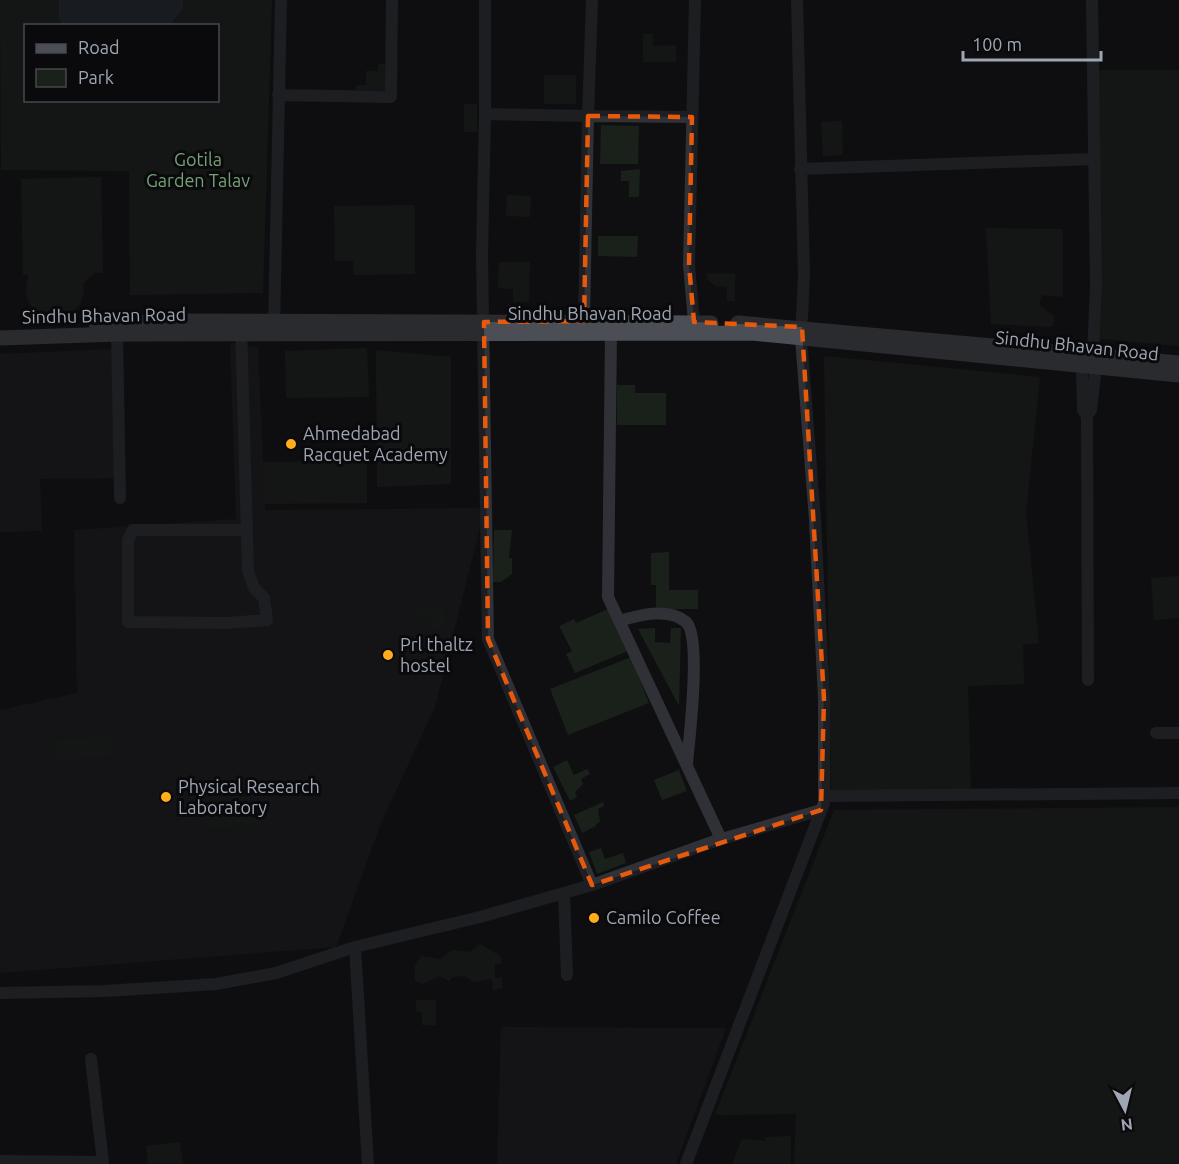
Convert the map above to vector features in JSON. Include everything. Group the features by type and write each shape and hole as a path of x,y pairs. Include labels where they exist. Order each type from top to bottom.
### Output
{"main road":[{"name":"Sindhu Bhavan Road","path":"0,328 176,321 241,327"},
{"name":"Sindhu Bhavan Road","path":"484,328 584,321 761,323 801,332 1090,363 1179,375"},
{"name":"Sindhu Bhavan Road","path":"0,338 241,327 484,328 611,333 801,332"},
{"name":"Sindhu Bhavan Road","path":"1090,363 1179,363"}],"street":[{"path":"274,327 280,0"},
{"path":"278,95 391,97 392,0"},
{"path":"485,0 484,328 488,639 592,885"},
{"path":"584,321 592,0"},
{"path":"694,322 689,265 695,0"},
{"path":"686,1164 821,810 824,796 824,699 816,532 801,332 804,275 797,0"},
{"path":"1088,680 1088,416 1091,410 1090,363 1096,286 1092,159 1092,0"},
{"path":"485,114 692,117"},
{"path":"800,169 1092,159"},
{"path":"241,327 247,530 248,571 254,588 264,598 267,620 227,623 128,622 128,540 133,530 247,530"},
{"path":"611,333 608,597 721,839"},
{"path":"117,334 120,498"},
{"path":"619,621 639,615 673,614 687,623 693,634 693,693 687,766"},
{"path":"1156,733 1179,733"},
{"path":"824,796 1179,793"},
{"path":"0,993 105,992 216,984 276,974 355,947 592,885 721,839 821,810"},
{"path":"564,893 567,975"},
{"path":"355,947 368,1164"},
{"path":"0,1161 103,1162 91,1059"}],"highlighted area":[{"path":"588,116 692,117 689,265 694,322 802,327 824,699 821,810 592,885 488,639 484,322 584,321"}],"shaded area":[{"path":"59,0 183,0 183,8 171,24 62,24 59,18"},
{"path":"230,343 258,347 265,510 485,508 435,707 381,823 336,947 0,973 0,710 77,693 74,530 236,519"},
{"path":"112,349 114,478 40,479 42,531 0,532 0,354"},
{"path":"501,1027 726,1028 676,1164 497,1164"}],"green space":[{"name":"Gotila Garden Talav","path":"0,0 272,0 263,293 130,295 129,171 1,170"},
{"path":"643,34 653,34 653,46 676,45 676,62 643,62"},
{"path":"378,64 387,64 387,90 356,90 356,85 366,85 366,71 378,71"},
{"path":"1098,70 1179,70 1179,346 1100,339 1102,292"},
{"path":"544,75 576,75 576,104 544,104"},
{"path":"464,104 477,104 477,132 464,132"},
{"path":"842,121 843,155 823,156 821,122"},
{"path":"601,125 639,126 638,164 600,164"},
{"path":"640,169 639,197 629,197 629,181 621,181 621,171"},
{"path":"101,177 103,273 94,273 83,284 82,299 75,310 64,315 52,316 40,313 30,305 26,292 29,275 23,275 21,179"},
{"path":"507,195 531,196 530,217 506,216"},
{"path":"415,205 415,274 354,275 353,261 335,261 334,206"},
{"path":"986,228 1063,229 1063,297 1042,295 1039,305 1055,317 1052,327 991,324"},
{"path":"598,236 638,236 637,257 598,256"},
{"path":"499,262 530,262 529,302 513,302 513,289 498,288"},
{"path":"707,273 735,274 735,301 727,301 727,287 715,286 707,279"},
{"path":"367,348 369,397 286,398 285,351"},
{"path":"376,350 451,357 451,484 377,487"},
{"path":"824,356 1040,377 1026,512 1039,643 1023,645 1024,684 968,686 971,792 831,792"},
{"path":"617,385 635,385 635,393 666,393 666,425 617,425"},
{"path":"367,461 367,503 264,504 263,462"},
{"path":"494,530 512,530 509,558 512,558 512,574 501,582 493,582"},
{"path":"669,552 669,590 698,590 698,609 656,609 656,585 651,585 651,553"},
{"path":"1179,576 1179,618 1154,620 1151,578"},
{"path":"443,605 446,628 432,629 430,615 415,617 414,609"},
{"path":"608,609 628,651 575,673 566,654 572,651 559,626 574,619 576,623"},
{"path":"655,628 655,642 670,643 671,628 681,628 679,706 638,629"},
{"path":"631,657 649,703 568,735 550,689"},
{"path":"110,737 111,756 54,759 53,740"},
{"path":"567,760 574,775 587,769 590,774 581,779 583,784 575,792 577,797 570,801 553,767"},
{"path":"679,770 687,791 662,800 654,780"},
{"path":"603,802 604,806 598,809 600,822 582,833 574,815"},
{"path":"260,804 261,824 204,829 202,809"},
{"path":"1179,807 1179,1164 794,1164 796,1114 715,1115 834,810"},
{"path":"601,848 605,859 623,853 626,863 597,874 589,852"},
{"path":"481,944 501,957 501,964 495,964 495,978 502,978 503,988 493,990 492,979 474,982 465,976 452,977 449,981 440,976 422,984 415,981 415,965 421,956 440,959 453,950 469,952"},
{"path":"416,1000 436,1000 436,1025 422,1025 422,1012 416,1012"},
{"path":"791,1136 791,1164 732,1164 742,1139 766,1141 766,1137"},
{"path":"180,1142 183,1164 148,1164 146,1146"}],"place":[{"name":"Ahmedabad Racquet Academy","path":"291,444"},
{"name":"Prl thaltz hostel","path":"388,655"},
{"name":"Physical Research Laboratory","path":"166,797"},
{"name":"Camilo Coffee","path":"594,918"}]}
